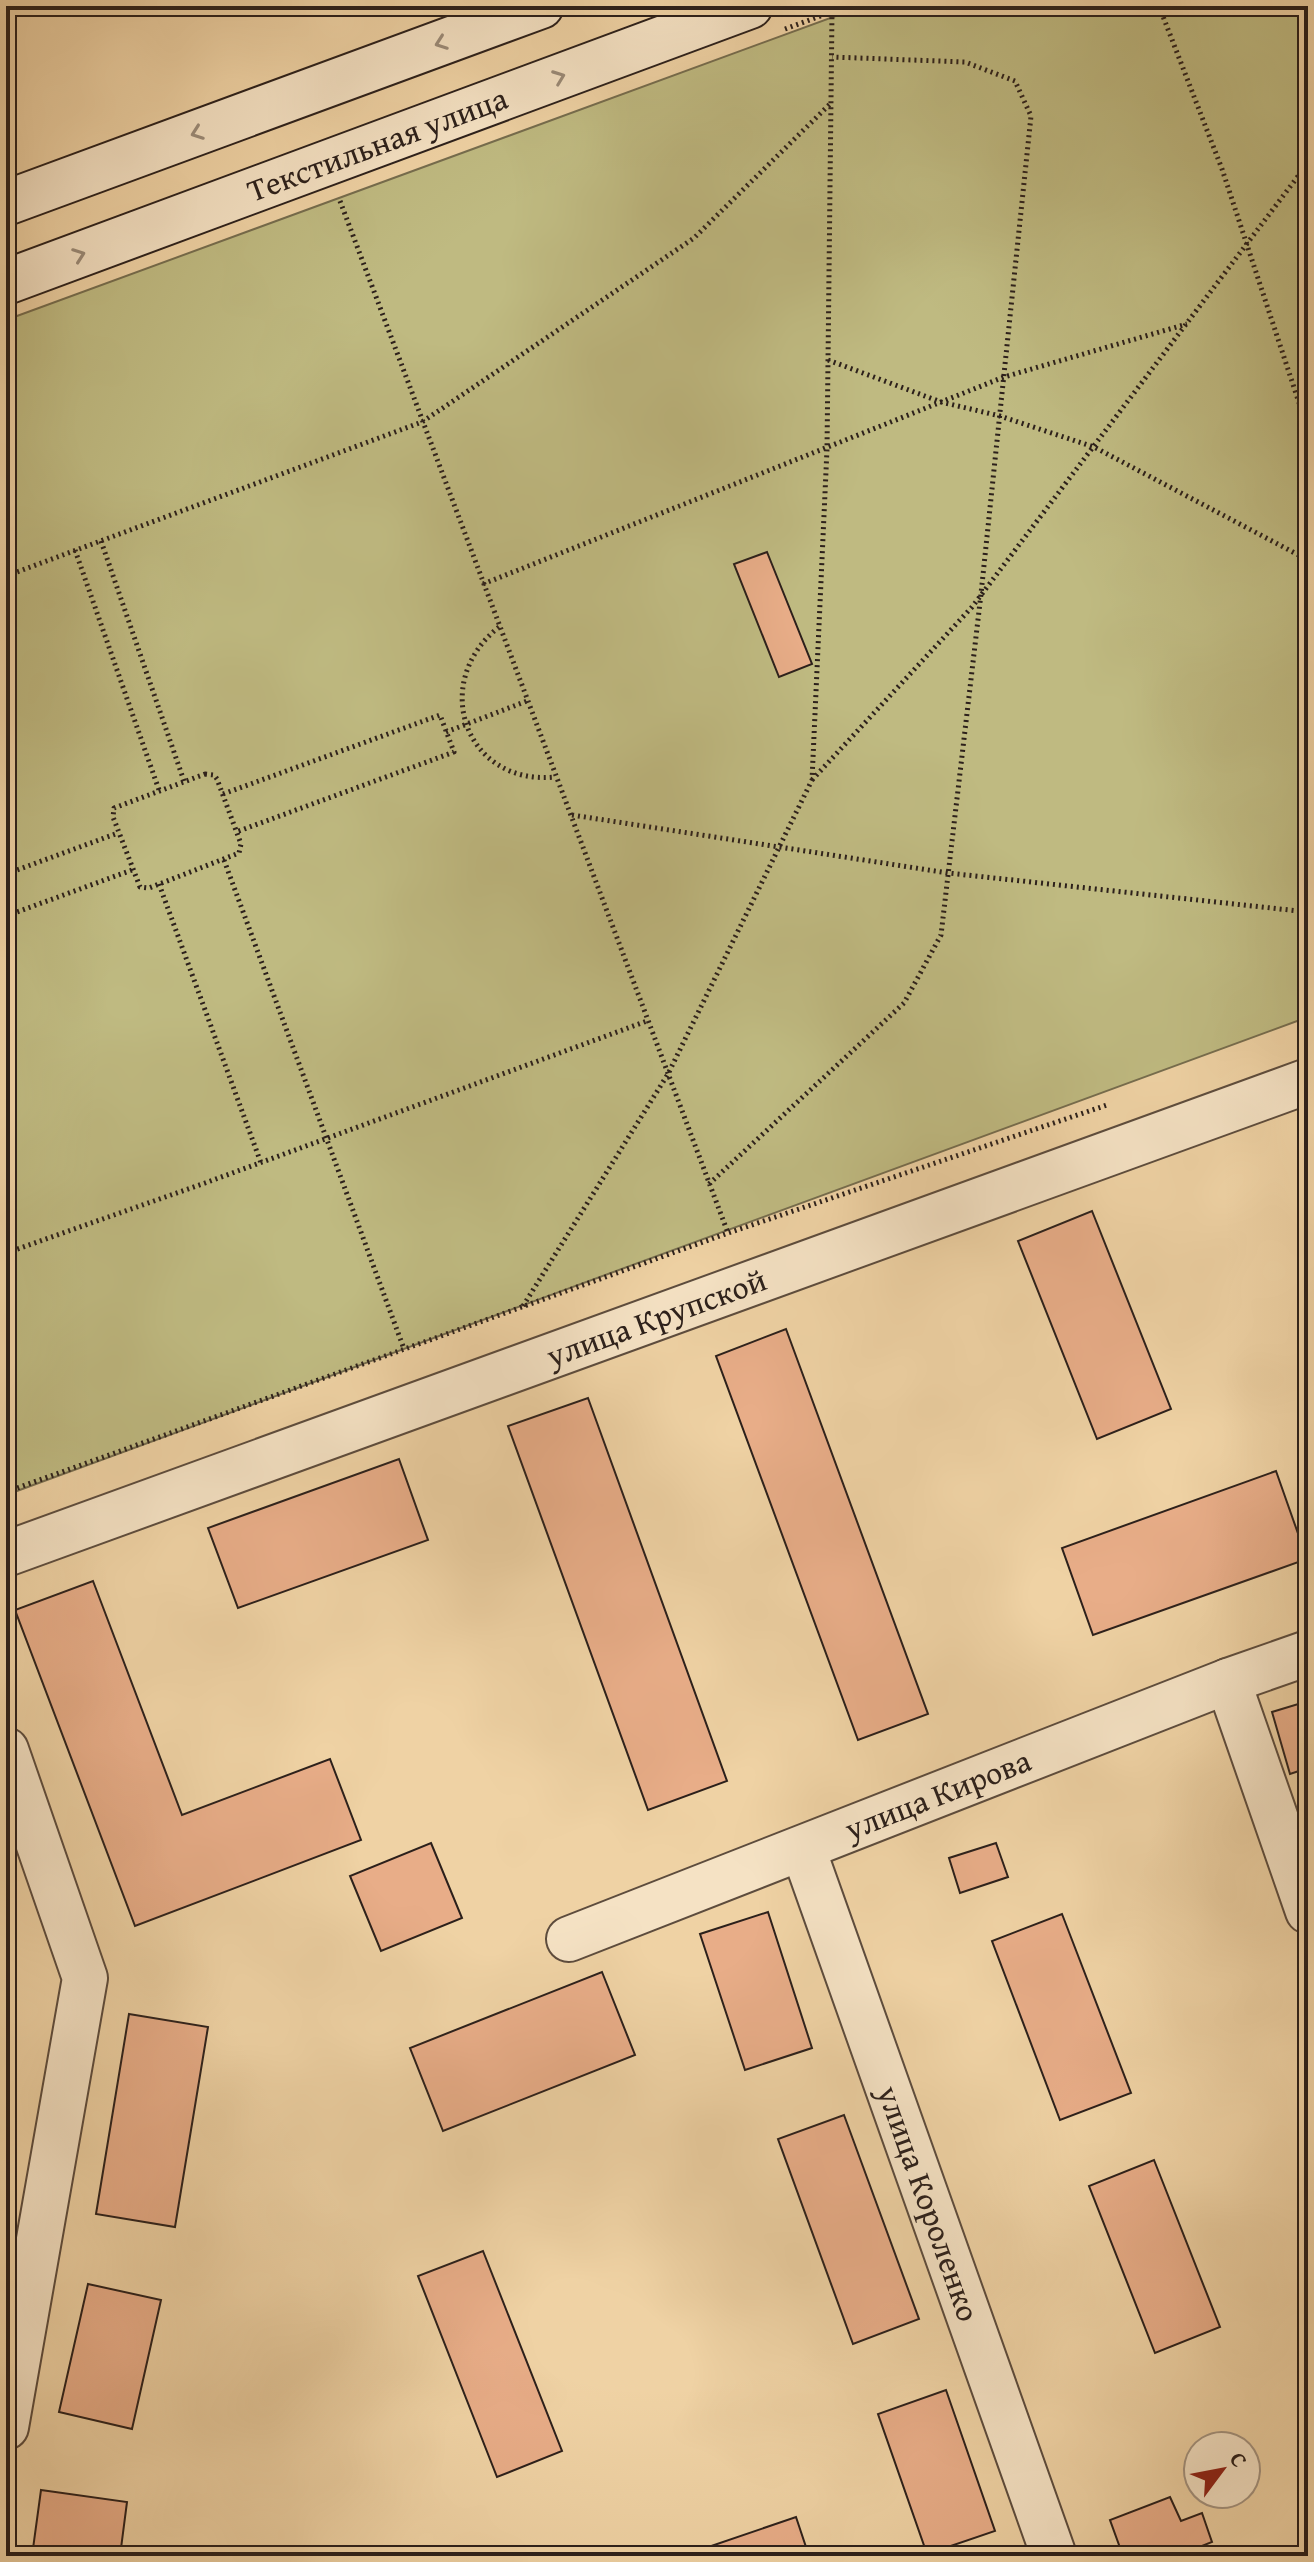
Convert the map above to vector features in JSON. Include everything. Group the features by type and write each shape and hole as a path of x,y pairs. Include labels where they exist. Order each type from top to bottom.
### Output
{"street":[{"path":"6,203 541,6"},
{"name":"Текстильная улица","path":"6,282 750,6"},
{"name":"улица Крупской","path":"6,1554 1308,1081"},
{"name":"улица Кирова","path":"569,1939 1228,1681 1308,1653"},
{"path":"1228,1681 1308,1911"},
{"path":"6,1750 85,1978 6,2427"},
{"name":"улица Короленко","path":"803,1849 1054,2556"}],"path":[{"path":"1159,6 1222,169 1308,430"},
{"path":"812,780 827,449 832,12"},
{"path":"709,1184 904,1003 941,935 981,594 1031,116 1015,81 965,62 832,57"},
{"path":"6,576 422,422 694,238 831,103"},
{"path":"523,1307 668,1074 812,780 981,594 1308,163"},
{"path":"337,192 728,1233"},
{"path":"483,584 1004,377 1188,324"},
{"path":"828,360 941,402 1000,416 1094,447 1308,560"},
{"path":"101,541 184,781"},
{"path":"75,550 159,790"},
{"path":"499,627 481,643 464,676 462,700 467,725 479,746 496,763 519,774 555,777"},
{"path":"446,732 527,701"},
{"path":"223,794 440,715 454,752 236,832"},
{"path":"210,774 217,779 241,849 236,856 149,888 140,887 118,833 113,817 114,808 159,790 210,774"},
{"path":"571,815 948,873 1308,912"},
{"path":"6,874 118,833"},
{"path":"224,860 404,1349"},
{"path":"6,916 132,870"},
{"path":"159,884 261,1163"},
{"path":"6,1253 647,1021"},
{"path":"6,1492 728,1233 1115,1102"}],"shaded area":[{"path":"863,6 1308,6 1308,1017 6,1495 6,320"}],"building":[{"path":"767,552 812,664 779,677 734,564"},
{"path":"1092,1211 1171,1409 1097,1439 1018,1241"},
{"path":"786,1329 928,1714 858,1740 716,1356"},
{"path":"588,1398 727,1781 648,1810 508,1426"},
{"path":"399,1459 428,1540 238,1608 208,1528"},
{"path":"1276,1471 1307,1559 1093,1635 1062,1548"},
{"path":"93,1581 182,1815 330,1759 361,1840 135,1926 15,1610"},
{"path":"1308,1701 1308,1768 1290,1774 1272,1712"},
{"path":"431,1843 462,1918 381,1951 350,1876"},
{"path":"996,1843 1008,1877 960,1893 949,1858"},
{"path":"768,1912 812,2048 745,2070 700,1934"},
{"path":"1062,1914 1131,2093 1060,2120 992,1941"},
{"path":"602,1972 635,2055 443,2131 410,2048"},
{"path":"129,2014 208,2027 175,2227 96,2214"},
{"path":"844,2115 919,2319 853,2344 778,2139"},
{"path":"1154,2160 1220,2327 1155,2353 1089,2186"},
{"path":"483,2251 562,2451 497,2477 418,2276"},
{"path":"88,2284 161,2300 132,2429 59,2412"},
{"path":"946,2390 995,2531 927,2554 878,2414"},
{"path":"41,2490 127,2502 120,2556 32,2556"},
{"path":"1170,2497 1181,2521 1202,2513 1212,2542 1177,2556 1123,2556 1110,2520"},
{"path":"796,2517 809,2556 682,2556"}]}
